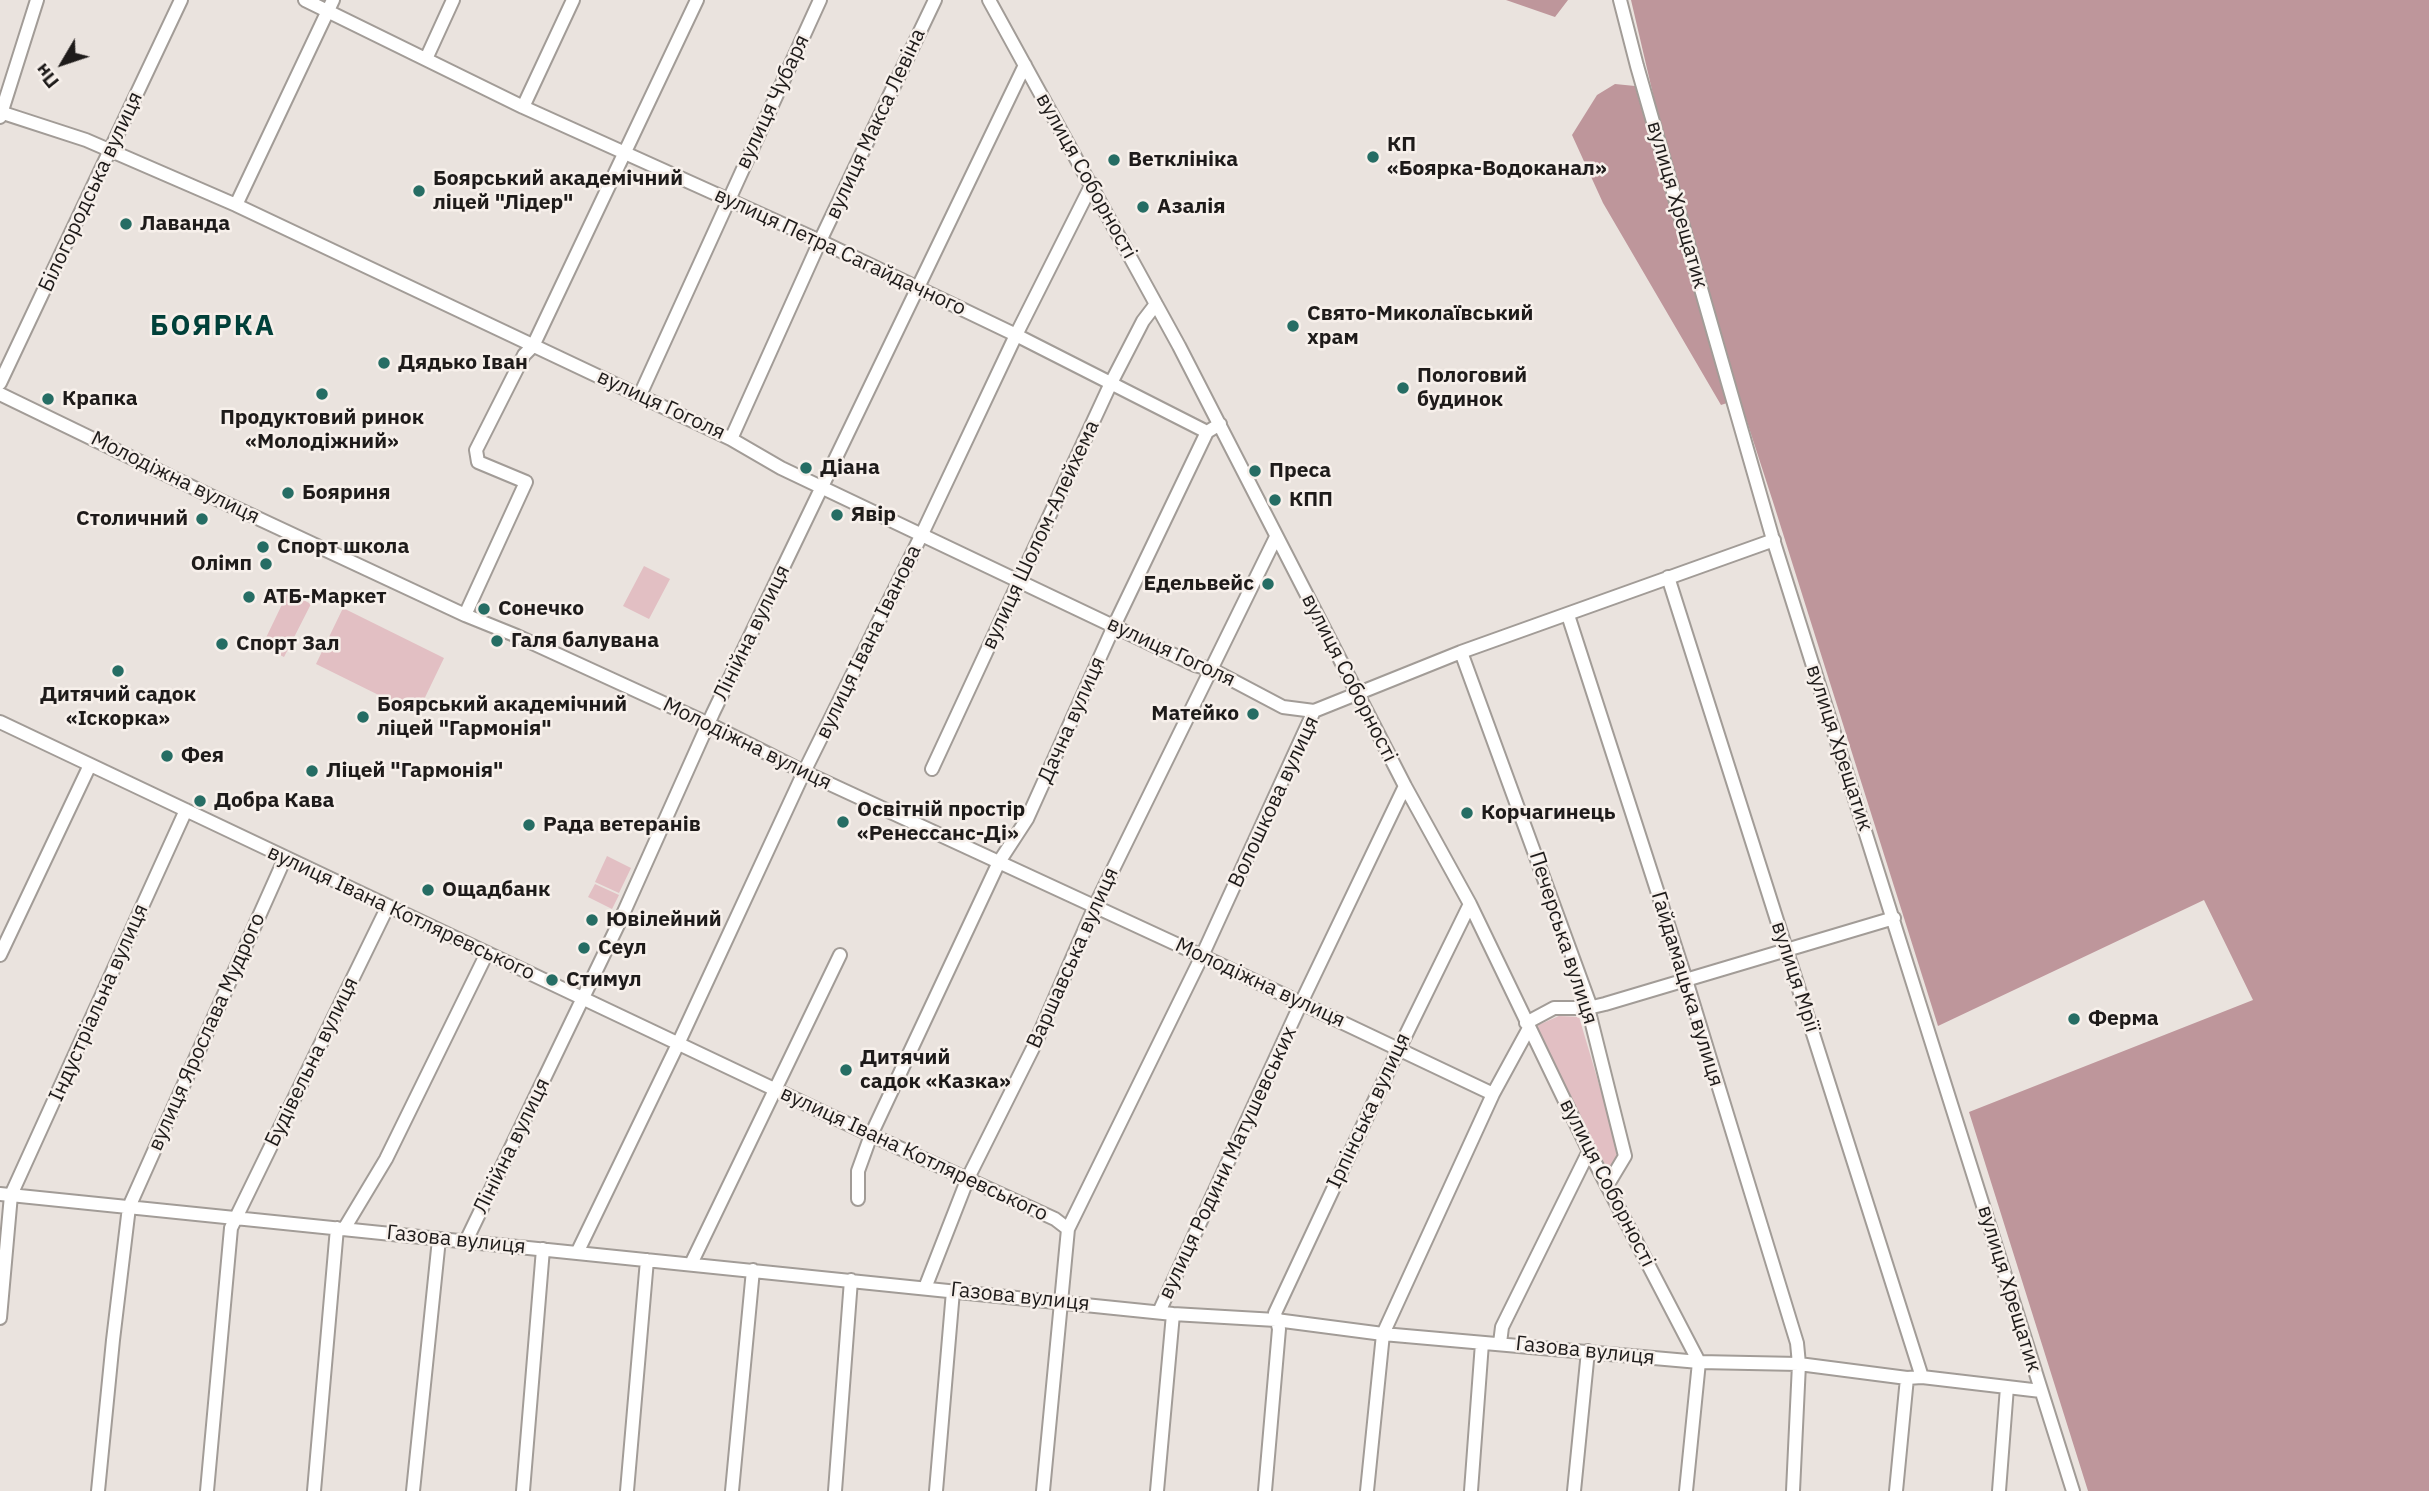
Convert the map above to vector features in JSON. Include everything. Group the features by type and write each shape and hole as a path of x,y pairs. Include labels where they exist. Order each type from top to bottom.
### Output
{"street":[{"path":"1,114 37,0"},
{"name":"Білогородська вулиця","path":"0,383 181,0"},
{"name":"вулиця Петра Сагайдачного","path":"305,0 330,5 426,59 523,107 919,288 1207,432"},
{"path":"426,59 453,0"},
{"path":"523,107 573,0"},
{"path":"465,615 526,482 478,462 476,450 524,355 533,346 697,0"},
{"name":"вулиця Чубаря","path":"640,395 820,0"},
{"name":"вулиця Макса Левіна","path":"731,439 820,241 935,0"},
{"name":"вулиця Соборності","path":"989,0 1092,184 1220,424 1405,786 1470,904 1589,1151 1699,1362"},
{"name":"вулиця Хрещатик","path":"1620,0 1774,540 2073,1491"},
{"path":"236,205 330,5"},
{"name":"Лінійна вулиця","path":"466,1241 583,999 709,724 1026,65"},
{"name":"вулиця Гоголя","path":"1,114 111,150 236,205 640,395 731,439 781,468 1195,665 1213,670 1283,707 1314,711"},
{"name":"вулиця Івана Іванова","path":"577,1252 678,1044 804,772 1092,184"},
{"name":"вулиця Шолом-Алейхема","path":"932,769 1111,383 1143,321 1156,304"},
{"name":"Молодіжна вулиця","path":"0,394 465,615 517,635 709,724 804,772 1493,1094"},
{"path":"1207,432 1220,424"},
{"name":"Дачна вулиця","path":"858,1199 858,1171 871,1135 999,862 1027,819 1114,626 1207,432"},
{"name":"Варшавська вулиця","path":"925,1288 968,1178 1034,1046 1095,906 1276,537"},
{"name":"Волошкова вулиця","path":"1043,1491 1068,1229 1202,956 1314,711 1461,652 1774,540"},
{"name":"вулиця Мрії","path":"1668,577 1922,1377"},
{"name":"Гайдамацька вулиця","path":"1568,615 1686,981 1797,1343 1799,1364 1793,1491"},
{"name":"Печерська вулиця","path":"1461,652 1589,1002 1588,1008 1625,1156 1607,1186"},
{"name":"вулиця Івана Котляревського","path":"0,722 775,1090 1055,1219 1068,1229"},
{"path":"0,955 90,765"},
{"name":"вулиця Родини Матушевських","path":"1159,1312 1301,1003 1405,786"},
{"name":"Індустріальна вулиця","path":"0,1318 6,1195 186,810"},
{"name":"вулиця Ярослава Мудрого","path":"98,1491 129,1207 285,858"},
{"name":"Ірпінська вулиця","path":"1265,1491 1279,1329 1275,1312 1470,904"},
{"name":"Будівельна вулиця","path":"207,1491 231,1228 387,906"},
{"path":"1367,1491 1383,1334 1493,1094 1528,1026 1555,1008 1588,1008 1894,918"},
{"path":"314,1491 340,1229 386,1159 487,953"},
{"path":"691,1264 840,955"},
{"path":"1500,1343 1502,1327 1589,1151"},
{"name":"Газова вулиця","path":"6,1195 1172,1314 1276,1320 1383,1334 1699,1362 1799,1364 2041,1391"},
{"path":"413,1491 439,1239"},
{"path":"523,1491 543,1249"},
{"path":"627,1491 647,1260"},
{"path":"732,1491 753,1270"},
{"path":"835,1491 851,1280"},
{"path":"936,1491 953,1291"},
{"path":"1157,1491 1172,1314"},
{"path":"1471,1491 1482,1343"},
{"path":"1574,1491 1588,1351"},
{"path":"1686,1491 1699,1362"},
{"path":"1896,1491 1907,1378"},
{"path":"1999,1491 2007,1387"}],"shaded area":[{"path":"1506,0 1568,0 1555,17"},
{"path":"1631,0 2429,0 2429,1491 2088,1491 1969,1112 2253,1000 2204,900 1938,1026 1684,227"},
{"path":"1615,84 1635,86 1727,403 1721,405 1603,203 1572,135 1597,95"},
{"path":"644,566 670,579 649,619 623,606"},
{"path":"288,592 311,604 284,657 262,646"},
{"path":"343,608 444,658 417,714 316,664"},
{"path":"607,856 631,868 619,893 595,882"},
{"path":"595,884 619,895 612,909 588,897"},
{"path":"1559,1016 1579,1017 1620,1155 1610,1173 1590,1139 1536,1026"}],"place":[{"name":"КП «Боярка-Водоканал»","path":"1373,157"},
{"name":"Ветклініка","path":"1114,160"},
{"name":"Боярський академічний ліцей \"Лідер\"","path":"419,191"},
{"name":"Азалія","path":"1143,207"},
{"name":"Лаванда","path":"126,224"},
{"name":"Свято-Миколаївський храм","path":"1293,326"},
{"name":"Дядько Іван","path":"384,363"},
{"name":"Пологовий будинок","path":"1403,388"},
{"name":"Продуктовий ринок «Молодіжний»","path":"322,394"},
{"name":"Крапка","path":"48,399"},
{"name":"Діана","path":"806,468"},
{"name":"Преса","path":"1255,471"},
{"name":"Бояриня","path":"288,493"},
{"name":"КПП","path":"1275,500"},
{"name":"Явір","path":"837,515"},
{"name":"Столичний","path":"202,519"},
{"name":"Спорт школа","path":"263,547"},
{"name":"Олімп","path":"266,564"},
{"name":"Едельвейс","path":"1268,584"},
{"name":"АТБ-Маркет","path":"249,597"},
{"name":"Сонечко","path":"484,609"},
{"name":"Галя балувана","path":"497,641"},
{"name":"Спорт Зал","path":"222,644"},
{"name":"Дитячий садок «Іскорка»","path":"118,671"},
{"name":"Матейко","path":"1253,714"},
{"name":"Боярський академічний ліцей \"Гармонія\"","path":"363,717"},
{"name":"Фея","path":"167,756"},
{"name":"Ліцей \"Гармонія\"","path":"312,771"},
{"name":"Добра Кава","path":"200,801"},
{"name":"Корчагинець","path":"1467,813"},
{"name":"Освітній простір «Ренессанс-Ді»","path":"843,822"},
{"name":"Рада ветеранів","path":"529,825"},
{"name":"Ощадбанк","path":"428,890"},
{"name":"Ювілейний","path":"592,920"},
{"name":"Сеул","path":"584,948"},
{"name":"Стимул","path":"552,980"},
{"name":"Ферма","path":"2074,1019"},
{"name":"Дитячий садок «Казка»","path":"846,1070"}],"district":[{"name":"БОЯРКА","path":"213,327"}]}
